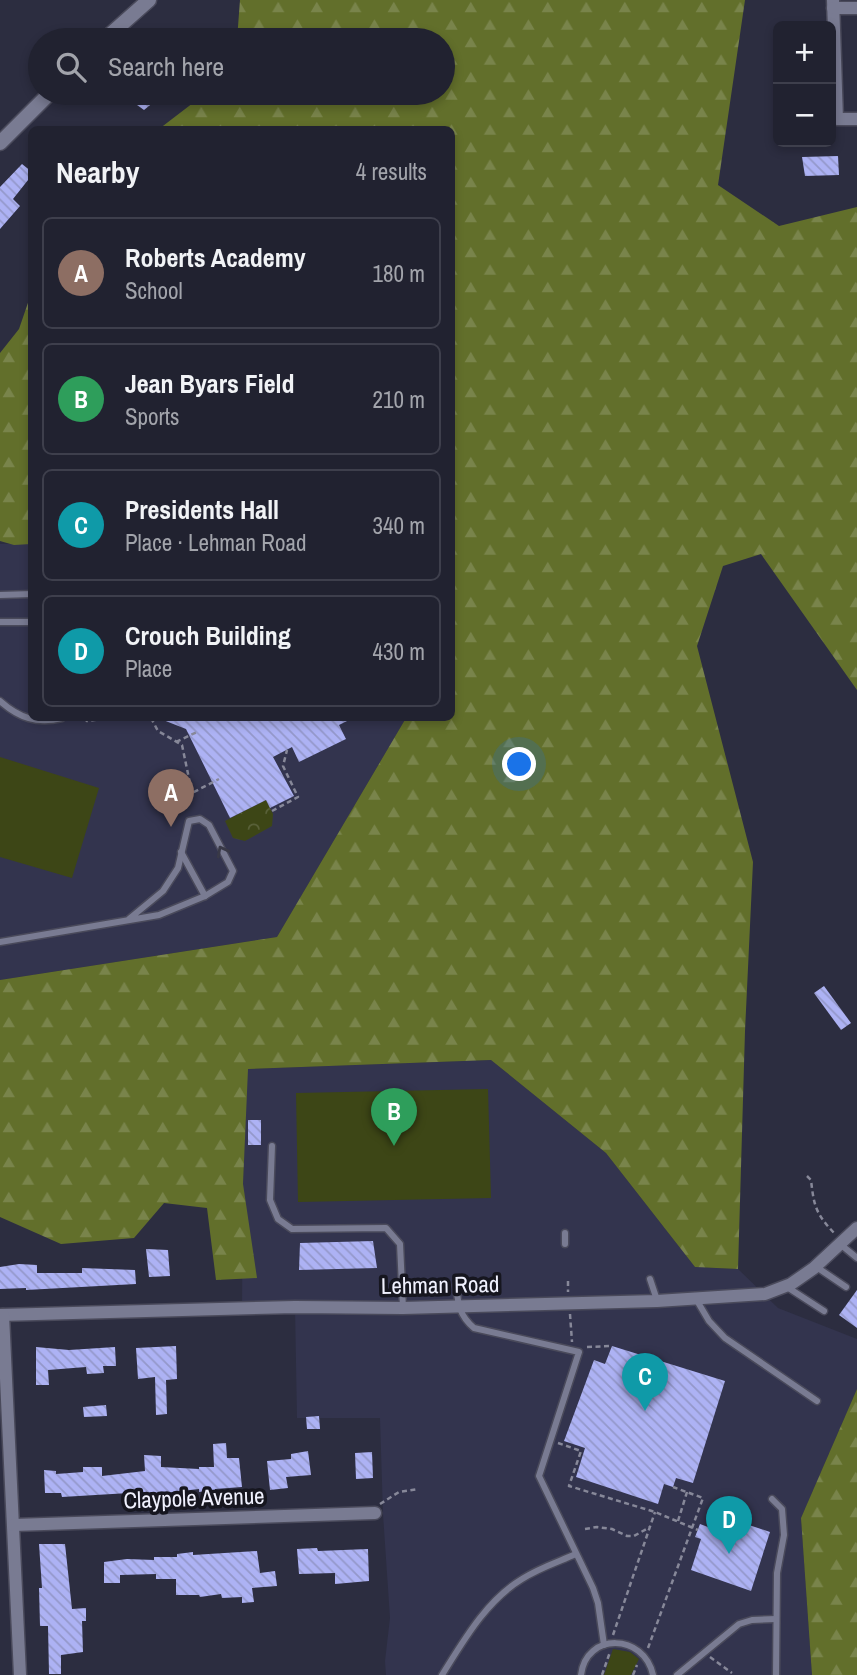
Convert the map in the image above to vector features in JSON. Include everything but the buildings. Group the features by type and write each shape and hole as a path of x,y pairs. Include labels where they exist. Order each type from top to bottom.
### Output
{"street":[{"path":"118,28 149,0"},
{"path":"857,8 833,4 837,119 857,119"},
{"path":"0,143 38,105"},
{"name":"Lehman Road","path":"1,1315 295,1307 403,1308 657,1301 765,1294 786,1286 816,1266 857,1228"},
{"path":"1,1315 20,1675"},
{"name":"Claypole Avenue","path":"14,1525 378,1508"}],"lane":[{"path":"0,595 28,594"},
{"path":"0,622 28,622"},
{"path":"0,701 11,711 28,719"},
{"path":"0,942 159,915 205,896 228,882 233,871 209,825 200,819 189,821 178,868 163,891 128,919"},
{"path":"181,852 205,896"},
{"path":"272,1146 270,1200 278,1219 292,1229 386,1228 400,1244 403,1308"},
{"path":"565,1233 565,1244"},
{"path":"841,1243 857,1258"},
{"path":"816,1266 846,1287"},
{"path":"650,1279 657,1301"},
{"path":"456,1285 458,1306 464,1320 474,1328 579,1352 539,1476 598,1604 608,1644"},
{"path":"786,1286 824,1311"},
{"path":"696,1299 709,1321 724,1338 817,1401"},
{"path":"772,1499 782,1509 784,1535 777,1573 776,1675"},
{"path":"442,1675 485,1611 501,1594 522,1579 576,1554"},
{"path":"677,1675 739,1624 752,1620 776,1619"},
{"path":"574,1675 581,1673 590,1655 608,1644 626,1644 644,1654 651,1664 653,1675"}],"path":[{"path":"153,721 158,730 181,745 192,793 219,779"},
{"path":"176,742 199,731"},
{"path":"272,811 298,797 283,766 287,750"},
{"path":"807,1176 811,1180 814,1208 819,1218 841,1243"},
{"path":"568,1281 568,1294"},
{"path":"570,1312 572,1348"},
{"path":"586,1348 612,1346"},
{"path":"550,1440 580,1451 569,1486 654,1512 698,1530"},
{"path":"633,1675 644,1654 703,1498 673,1487"},
{"path":"378,1508 399,1492 418,1489"},
{"path":"678,1521 687,1492"},
{"path":"601,1675 608,1644 654,1512"},
{"path":"585,1529 612,1529 627,1536 634,1536 650,1527"},
{"path":"705,1653 732,1673"}],"shaded area":[{"path":"0,544 28,544 28,721 404,721 277,937 0,980"},
{"path":"491,1060 606,1153 695,1267 738,1269 778,1308 857,1339 857,1389 801,1518 812,1675 386,1675 390,1618 380,1418 297,1418 295,1307 242,1309 247,1069"}],"green space":[{"path":"240,0 745,0 718,185 779,226 857,207 857,690 761,554 723,566 697,646 753,862 738,1269 695,1267 606,1153 491,1060 248,1069 243,1184 257,1278 216,1280 207,1208 164,1203 134,1238 61,1244 0,1217 0,980 277,937 404,721 455,721 455,126 163,126 190,105 455,105 455,28 238,28"},
{"path":"28,303 28,544 14,545 0,541 0,353 19,329"},
{"path":"0,757 99,788 72,878 0,857"},
{"path":"266,800 273,814 272,826 245,841 233,838 225,821"},
{"path":"488,1089 491,1198 298,1202 296,1093"},
{"path":"857,1389 857,1675 812,1675 801,1518"},
{"path":"613,1649 630,1652 639,1659 631,1675 604,1675"}],"place":[{"name":"Roberts Academy","path":"171,827"},
{"name":"Jean Byars Field","path":"394,1146"},
{"name":"Presidents Hall","path":"645,1411"},
{"name":"Crouch Building","path":"729,1554"}]}
